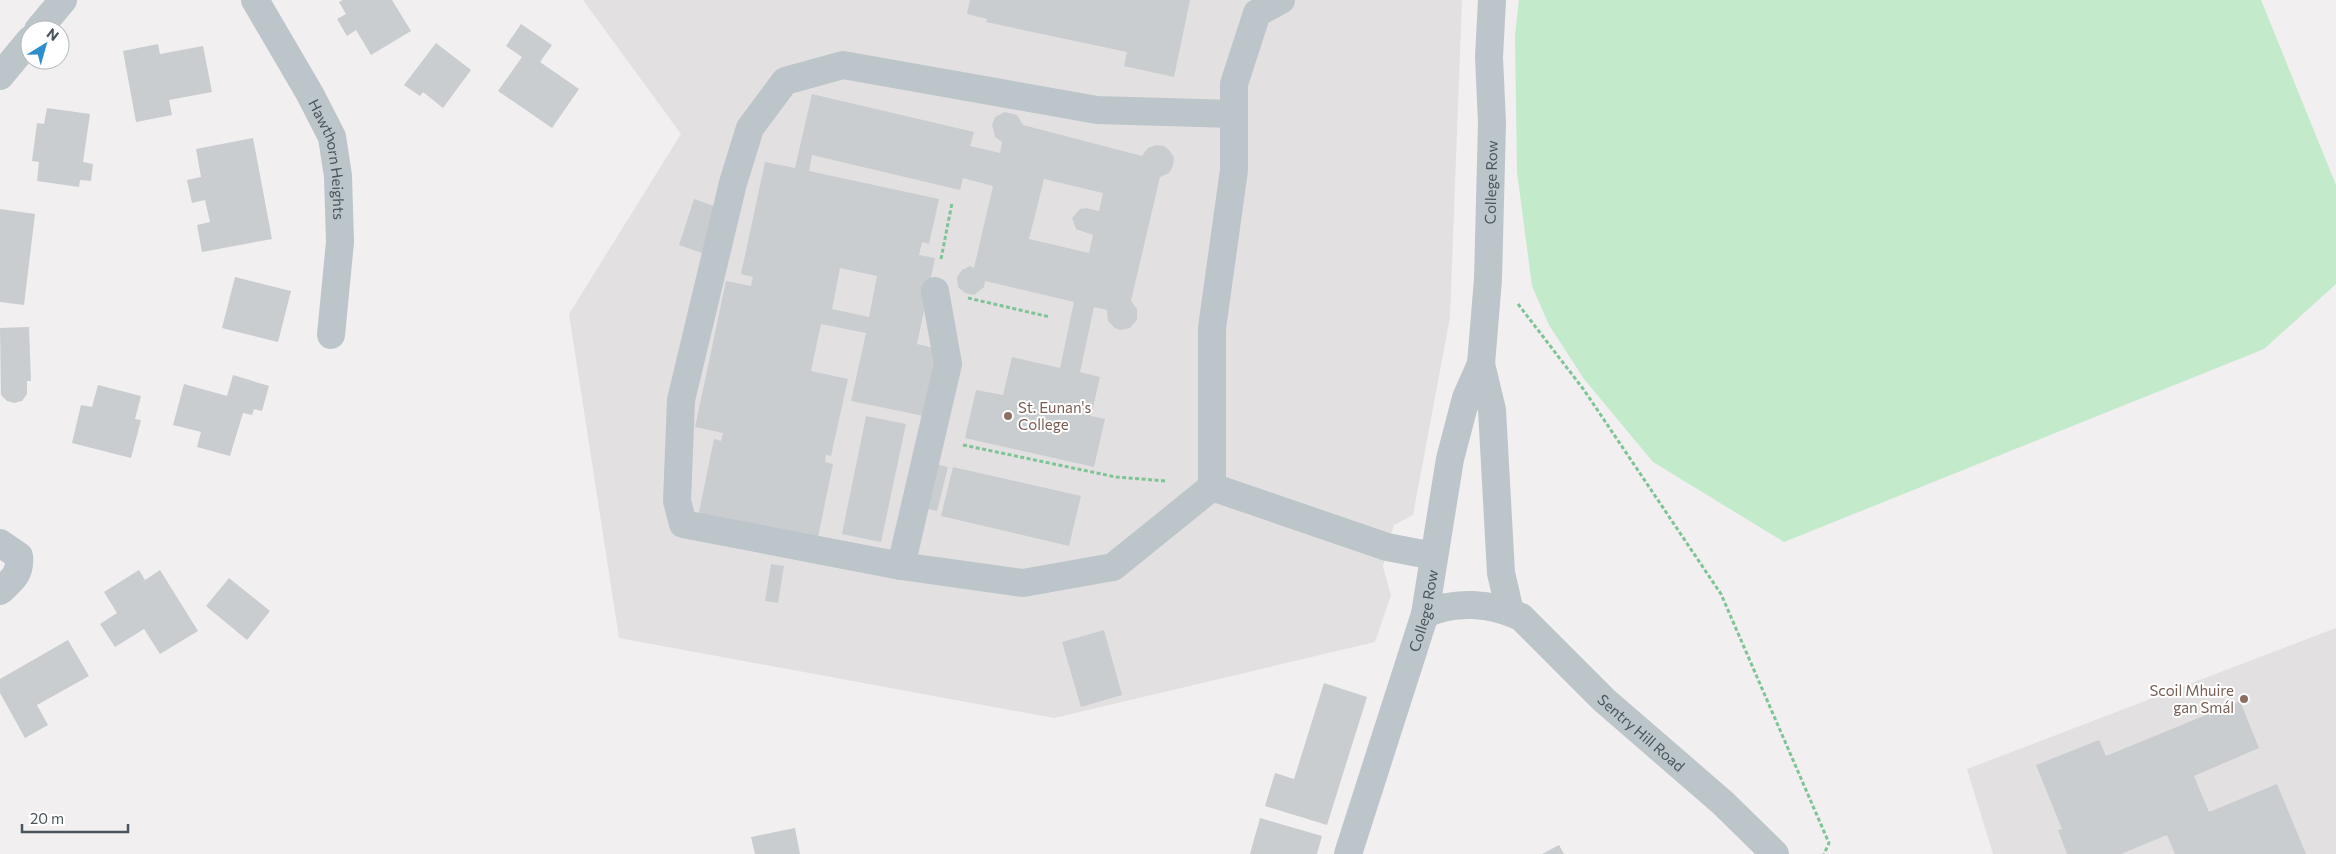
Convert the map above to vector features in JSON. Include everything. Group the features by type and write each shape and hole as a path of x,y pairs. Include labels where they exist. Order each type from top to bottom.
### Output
{"street":[{"path":"46,20 63,0"},
{"name":"Hawthorn Heights","path":"255,0 310,94 332,137 338,176 340,242 331,335"},
{"path":"1212,487 1212,328 1234,170 1234,84 1257,13 1281,0"},
{"name":"College Row","path":"1492,0 1490,57 1492,122 1488,279 1481,364 1492,410 1501,573 1510,612"},
{"path":"0,76 20,52"},
{"path":"1212,487 1113,567 1023,583 901,566 683,524 677,501 681,400 733,183 750,128 786,81 844,64 1097,110 1234,114"},
{"path":"901,566 948,364 935,290"},
{"name":"College Row","path":"1348,854 1425,614 1450,459 1466,398 1481,364"},
{"path":"1212,487 1388,547 1434,556"},
{"path":"0,543 19,556 20,567 15,577 0,591"},
{"path":"1425,614 1442,606 1473,604 1510,612"},
{"name":"Sentry Hill Road","path":"1510,612 1521,617 1604,700 1715,796 1775,854"}],"path":[{"path":"952,203 935,290 1050,317"},
{"path":"1488,279 1519,305 1584,390 1721,594 1829,843 1824,854"},
{"path":"931,438 1116,477 1212,487"}],"shaded area":[{"name":"St. Eunan's College","path":"583,0 1462,0 1450,317 1413,515 1394,525 1387,547 1383,567 1391,595 1375,642 1054,718 619,638 569,314 681,134"},
{"name":"Scoil Mhuire gan Smál","path":"2336,628 2336,854 1993,854 1967,769"}],"green space":[{"path":"1519,0 2261,0 2336,185 2336,284 2264,349 1784,542 1653,462 1584,379 1549,325 1532,286 1517,172 1515,35"}],"building":[{"path":"343,0 392,0 411,31 371,55 356,30 347,36 337,19 346,14 339,2"},
{"path":"970,0 1190,0 1174,77 1124,66 1127,52 986,22 987,19 967,14"},
{"path":"521,24 552,45 540,62 579,89 552,128 498,91 522,57 506,46"},
{"path":"436,43 471,70 443,108 423,92 420,96 404,85"},
{"path":"158,44 160,54 203,46 212,92 169,100 172,115 136,122 123,51"},
{"path":"812,94 974,132 970,146 1000,153 1002,142 995,137 992,125 995,117 1005,112 1017,115 1023,125 1142,156 1148,148 1156,145 1164,146 1170,151 1174,158 1173,166 1169,173 1160,177 1131,301 1137,309 1137,320 1130,328 1120,330 1108,321 1107,310 1094,307 1080,372 1100,377 1091,416 1105,419 1094,467 965,438 976,390 1003,395 1012,357 1060,368 1074,302 985,281 984,287 974,295 965,293 958,287 957,277 962,270 970,266 974,268 993,186 963,178 960,190 812,155 809,171 939,199 929,244 922,242 919,255 935,258 917,344 938,349 924,416 851,401 866,333 821,324 811,371 848,379 831,456 826,455 825,462 833,464 817,542 698,517 714,439 721,441 723,433 695,427 726,281 751,286 753,277 741,274 765,162 795,168","holes":["1044,179 1103,193 1099,211 1086,208 1080,209 1072,218 1076,229 1093,235 1089,253 1029,239","840,268 877,276 869,317 832,309"]},
{"path":"47,108 90,114 83,162 93,164 91,181 80,180 79,187 37,181 39,162 32,161 37,123 44,124"},
{"path":"253,138 272,239 202,252 197,225 210,222 205,200 192,203 187,180 201,177 196,149"},
{"path":"694,199 717,207 702,253 679,245"},
{"path":"0,209 35,214 24,305 0,302"},
{"path":"235,277 291,291 278,342 222,328"},
{"path":"29,327 31,381 27,381 27,394 22,401 14,403 7,401 1,395 0,328"},
{"path":"233,375 269,386 262,411 254,409 252,415 243,413 230,456 197,447 201,432 173,425 184,384 227,396"},
{"path":"98,385 141,396 135,419 141,420 131,458 72,443 81,405 92,407"},
{"path":"866,416 906,424 881,542 842,534"},
{"path":"931,463 948,467 937,511 920,507"},
{"path":"953,467 1081,496 1069,546 941,516"},
{"path":"771,564 784,566 778,603 765,601"},
{"path":"139,570 145,580 160,570 198,631 160,654 144,629 115,647 100,624 117,613 104,592"},
{"path":"229,578 270,611 247,640 206,606"},
{"path":"1104,630 1122,695 1081,707 1062,642"},
{"path":"68,640 89,676 37,705 48,725 25,738 0,693 0,679"},
{"path":"1324,683 1367,697 1327,825 1265,806 1275,773 1294,779"},
{"path":"2240,701 2259,748 2194,776 2209,812 2277,784 2306,854 2175,854 2167,835 2121,854 2067,854 2058,830 2062,829 2036,765 2099,740 2106,756"},
{"path":"1260,818 1322,836 1317,854 1250,854"},
{"path":"795,828 800,854 755,854 751,837"},
{"path":"1559,845 1564,854 1542,854"}],"place":[{"name":"St. Eunan's College","path":"1008,416"},
{"name":"Scoil Mhuire gan Smál","path":"2244,699"}]}
